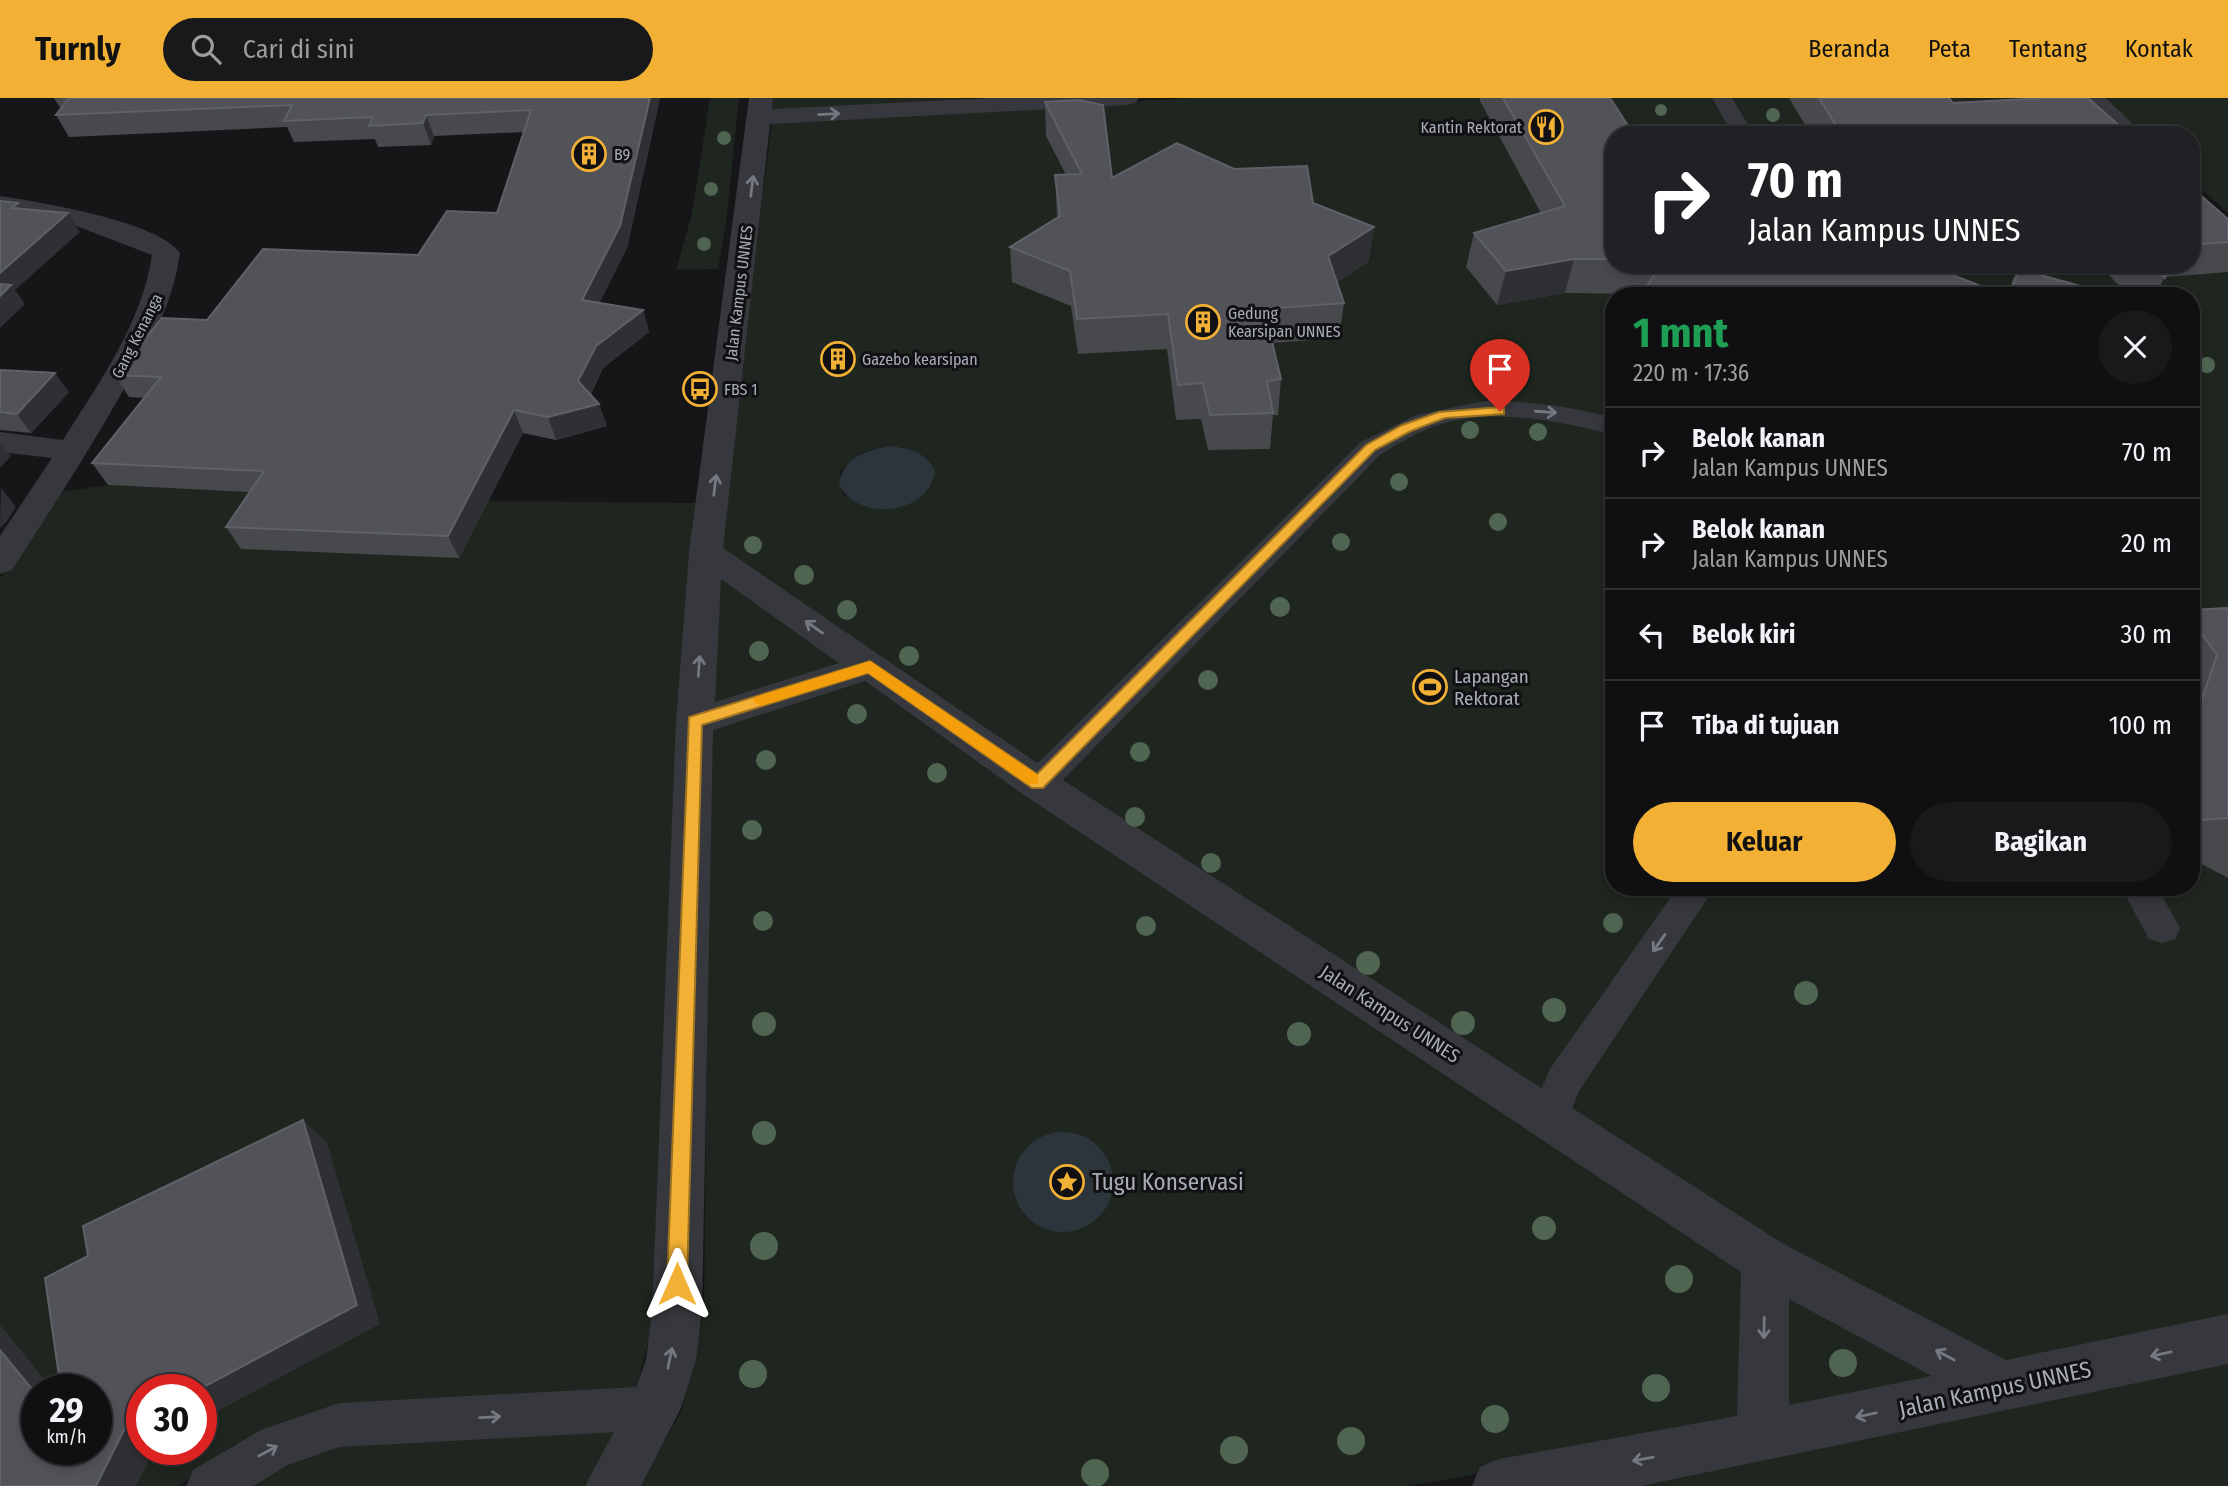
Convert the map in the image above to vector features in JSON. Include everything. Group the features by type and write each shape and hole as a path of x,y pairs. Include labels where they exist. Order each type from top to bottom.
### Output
{"street":[{"name":"Jalan Kampus UNNES","path":"612,1486 655,1408 671,1360 677,1311 695,722 706,552 761,107 1128,98"},
{"path":"2092,98 2122,126"},
{"name":"Gang Kenanga","path":"0,204 68,214 156,245 166,253 164,281 151,313 73,452 0,562"},
{"path":"0,442 73,452"},
{"name":"Jalan Kampus UNNES","path":"706,552 1038,783 1765,1259 2005,1387"},
{"path":"695,722 870,666"},
{"path":"1763,1437 1765,1259"},
{"name":"Jalan Kampus UNNES","path":"1499,1486 1763,1437 2228,1339"}],"lane":[{"path":"1725,99 1739,126"},
{"path":"1038,783 1371,447 1406,428 1444,415 1477,411 1557,413 1605,425"},
{"path":"1549,1118 1563,1081 1692,896"},
{"path":"2143,896 2162,928"},
{"path":"209,1486 277,1446 339,1425 655,1408"}],"shaded area":[{"path":"710,98 739,98 727,215 718,269 676,270 692,214"},
{"path":"773,98 964,98 964,101 772,111"},
{"path":"1191,98 2075,98 2105,126 1605,126 1605,273 2200,273 2200,259 2228,245 2228,1322 2006,1371 1775,1252 1028,768 718,549 772,122","holes":["890,446 906,448 934,480 917,498 906,504 879,507 854,501 843,494 840,473 850,461 875,449"]},
{"path":"2100,98 2228,98 2228,213 2200,188 2200,126 2131,126"},
{"path":"890,446 916,452 926,459 935,470 931,485 921,497 908,504 876,509 861,505 848,496 839,484 841,475 857,456"},
{"path":"108,485 488,501 699,503 655,1314 636,1391 350,1405 234,1445 217,1458 217,1374 126,1374 126,1465 207,1465 179,1486 0,1486 0,578 61,492"},
{"path":"720,574 846,663 710,706"},
{"path":"864,675 1748,1265 1747,1427 1408,1486 639,1486 682,1410 704,1311 710,728"},
{"path":"1063,1132 1082,1136 1098,1147 1109,1163 1113,1182 1109,1201 1098,1217 1082,1228 1063,1232 1044,1228 1028,1217 1017,1201 1013,1182 1017,1163 1028,1147 1044,1136"},
{"path":"1785,1288 1948,1377 1784,1415"},
{"path":"2228,1358 2228,1486 1610,1486"},
{"path":"623,1425 589,1486 228,1486 345,1435"}],"building":[{"path":"69,98 650,98 620,226 582,300 643,310 596,346 578,381 599,404 548,417 514,410 448,536 226,527 264,471 92,463 161,377 115,375 162,318 207,320 263,249 418,255 447,211 497,213 531,110 426,115 423,123 369,126 373,117 284,121 292,105 56,115"},
{"path":"1503,98 1610,98 1628,126 1605,126 1605,259 1574,259 1506,271 1474,233 1565,206"},
{"path":"1819,98 1949,98 1953,103 2088,98 2120,126 1836,126"},
{"name":"Gedung Kearsipan UNNES","path":"1079,100 1103,105 1112,178 1177,143 1234,169 1307,166 1313,203 1374,227 1328,256 1344,303 1264,309 1281,379 1267,381 1273,413 1210,415 1203,383 1178,385 1168,314 1077,319 1070,271 1010,247 1060,216 1055,175 1082,174 1045,102"},
{"path":"2200,195 2228,219 2228,242 2200,244"},
{"path":"0,201 18,203 12,208 68,213 0,273"},
{"path":"1656,273 1947,273 1984,287 1646,287"},
{"path":"2018,273 2033,273 2084,287 2012,287"},
{"path":"0,284 11,285 0,296"},
{"path":"0,370 55,373 17,414 0,412"},
{"path":"2228,608 2228,818 2200,820 2200,705 2217,655 2200,631 2200,610"},
{"path":"303,1120 357,1305 217,1380 217,1374 126,1374 126,1427 112,1454 112,1374 59,1374 45,1278 88,1256 83,1226"},
{"path":"0,1350 21,1376 21,1465 106,1465 96,1486 0,1486"}],"slow traffic":[{"path":"761,701 870,666 1032,780"}],"place":[{"name":"Kantin Rektorat","path":"1546,127"},
{"name":"B9","path":"589,154"},
{"name":"Gedung Kearsipan UNNES","path":"1203,322"},
{"name":"Gazebo kearsipan","path":"838,359"},
{"name":"FBS 1","path":"700,389"},
{"name":"Lapangan Rektorat","path":"1430,687"},
{"name":"Tugu Konservasi","path":"1067,1182"}],"route":[{"path":"677,1284 695,722 870,666 1038,783 1371,447 1406,428 1444,415 1500,411"}]}
